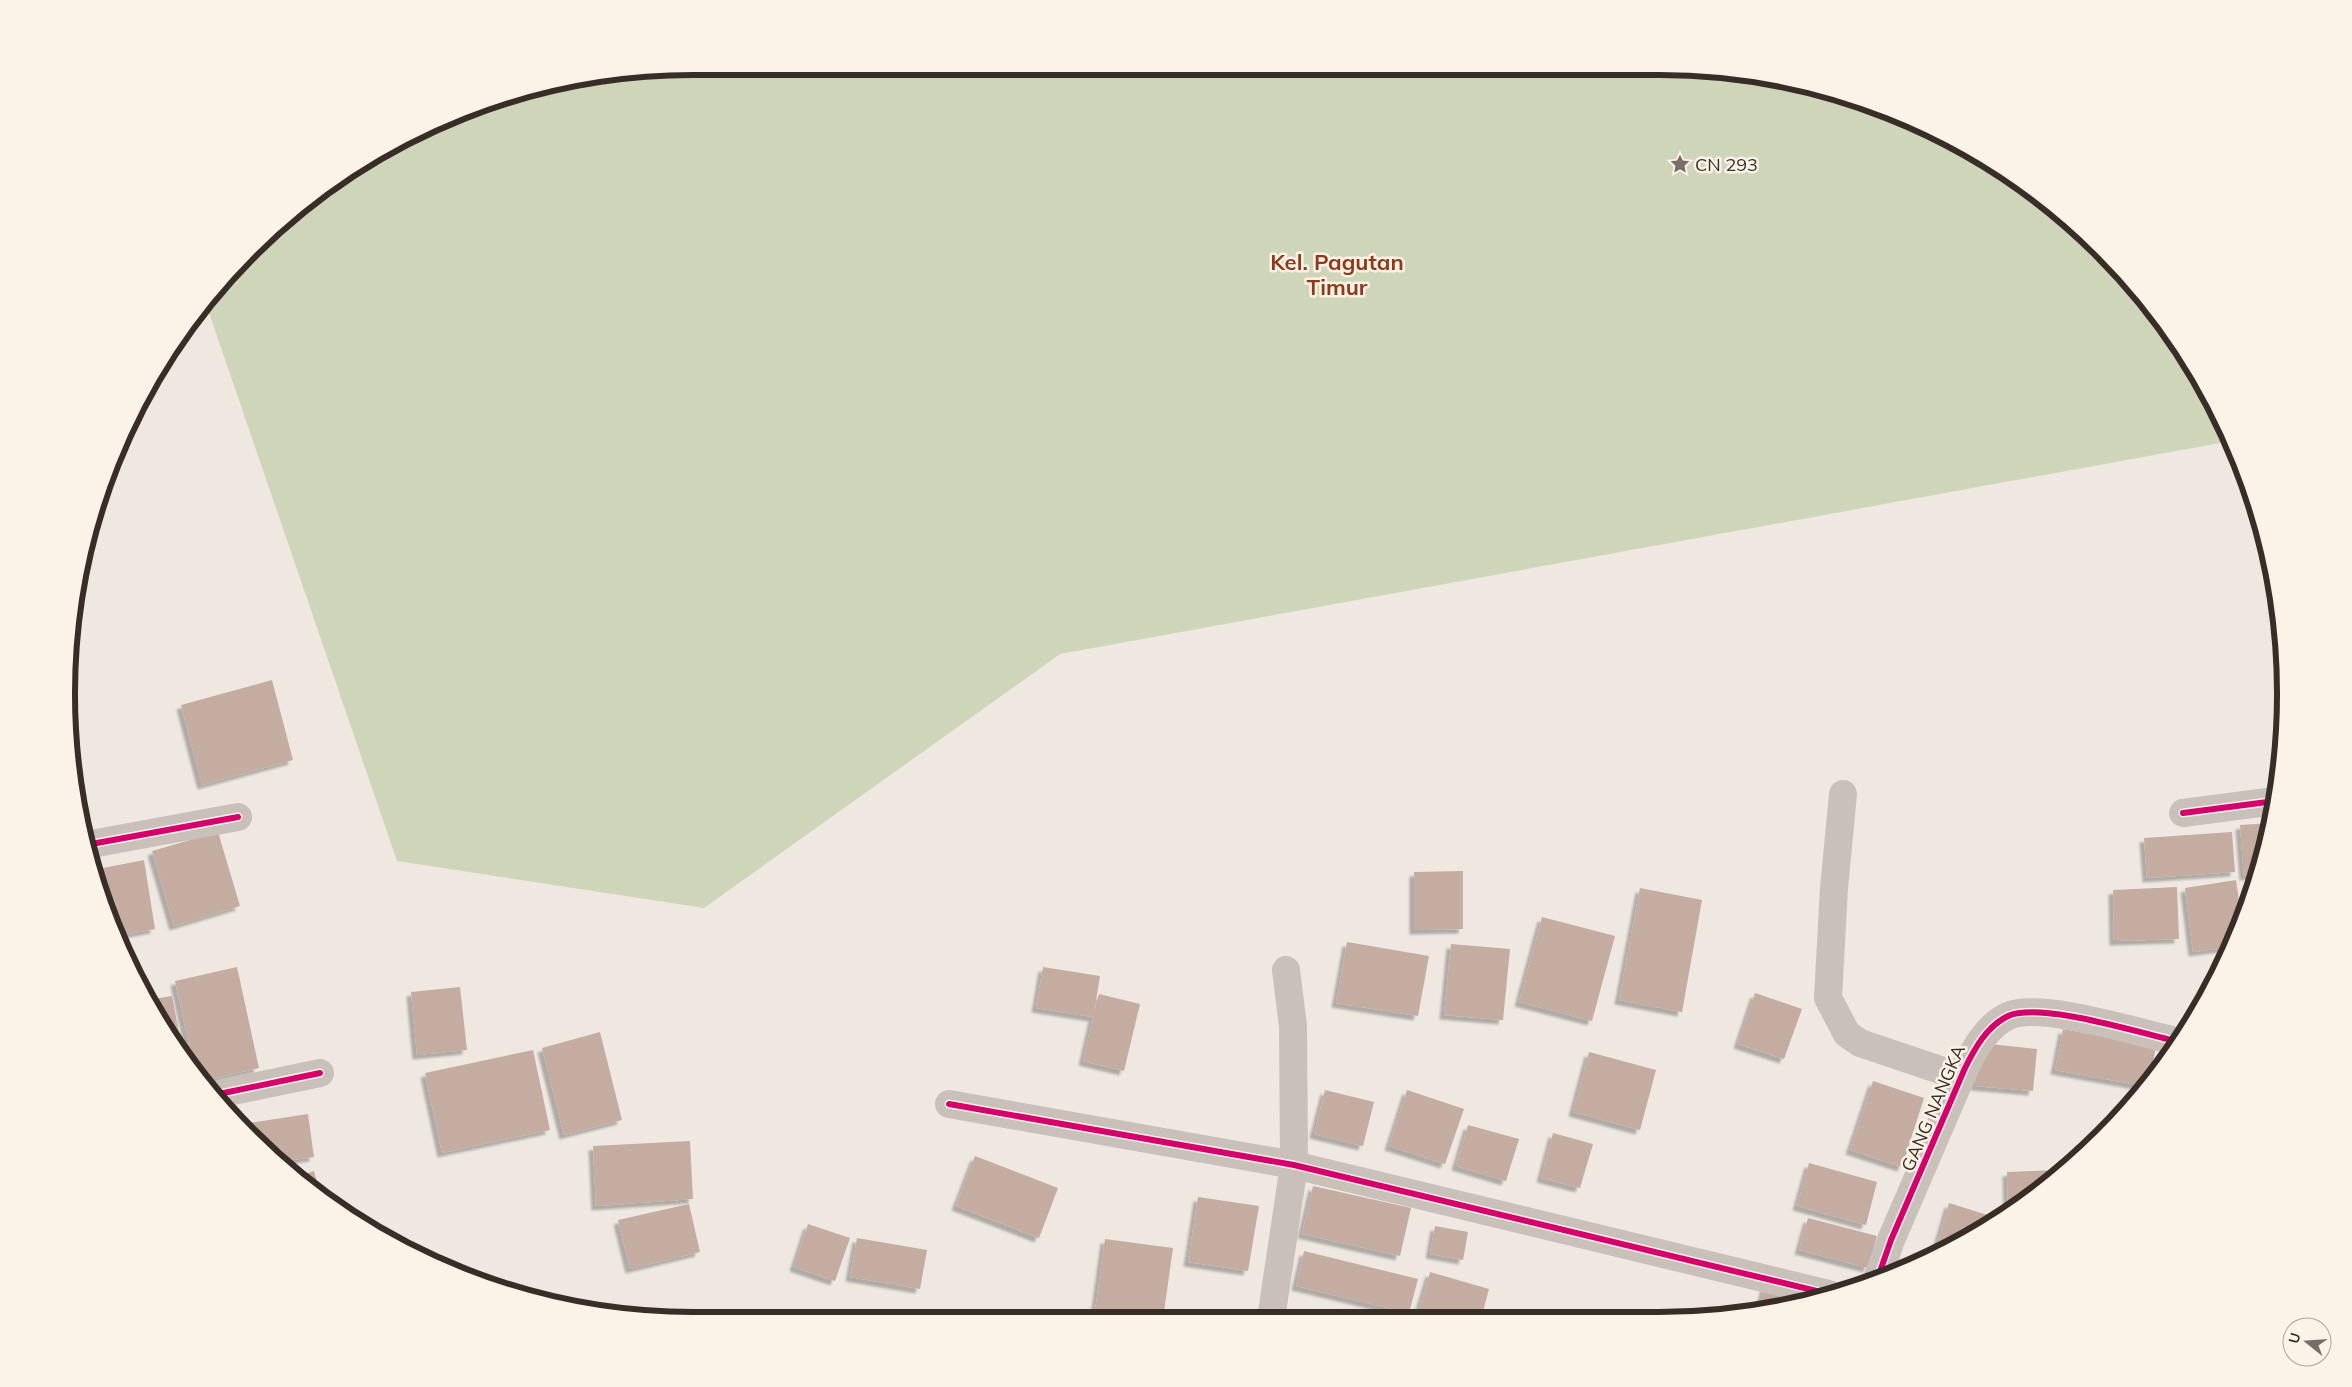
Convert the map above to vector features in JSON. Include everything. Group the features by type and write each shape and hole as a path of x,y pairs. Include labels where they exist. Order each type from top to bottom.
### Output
{"street":[{"path":"1843,794 1834,888 1828,998 1847,1034 1860,1043 1962,1078"},
{"path":"2183,813 2267,802"},
{"path":"94,844 238,817"},
{"path":"1272,1312 1294,1165 1293,1035 1286,970"},
{"name":"GANG NANGKA","path":"1880,1270 1891,1240 1976,1045 1989,1031 2008,1016 2033,1012 2069,1016 2171,1040"},
{"path":"222,1093 320,1073"},
{"path":"949,1104 1294,1165 1818,1291"}],"green space":[{"path":"694,75 1658,75 1699,76 1779,87 1819,96 1895,122 1968,158 2002,179 2035,203 2096,256 2149,317 2173,350 2194,384 2223,442 1060,654 704,908 397,861 208,311 256,256 286,228 350,179 384,158 457,122 533,96 613,80 653,76"}],"building":[{"path":"272,680 293,760 202,785 181,705"},
{"path":"2263,824 2249,876 2244,876 2240,825"},
{"path":"218,832 240,906 174,926 152,851"},
{"path":"2232,832 2235,872 2147,878 2144,838"},
{"path":"144,860 155,929 124,935 101,869"},
{"path":"1463,871 1463,929 1414,930 1414,872"},
{"path":"2236,880 2240,904 2222,948 2193,952 2185,888"},
{"path":"2177,887 2179,939 2114,941 2113,890"},
{"path":"1640,888 1702,900 1682,1012 1619,1000"},
{"path":"1542,917 1615,936 1592,1021 1519,1002"},
{"path":"1347,942 1429,956 1418,1016 1336,1003"},
{"path":"1451,944 1510,949 1503,1020 1444,1015"},
{"path":"237,967 259,1068 210,1079 191,1054 175,981"},
{"path":"1043,967 1100,976 1094,1013 1099,994 1140,1004 1124,1071 1083,1061 1093,1017 1036,1008"},
{"path":"460,987 467,1050 417,1055 411,992"},
{"path":"1755,993 1802,1009 1784,1059 1738,1044"},
{"path":"172,996 180,1039 158,1003 156,999"},
{"path":"2063,1029 2156,1046 2153,1065 2137,1085 2055,1070"},
{"path":"600,1032 622,1120 564,1135 542,1048"},
{"path":"1980,1043 2037,1049 2033,1091 1975,1086"},
{"path":"533,1050 550,1130 442,1153 425,1073"},
{"path":"1589,1052 1656,1070 1640,1130 1573,1112"},
{"path":"1873,1081 1924,1098 1902,1167 1850,1150"},
{"path":"1325,1090 1374,1102 1363,1146 1314,1134"},
{"path":"1407,1090 1464,1109 1445,1164 1389,1146"},
{"path":"308,1114 314,1157 288,1161 249,1123"},
{"path":"1468,1125 1519,1139 1506,1181 1456,1166"},
{"path":"1553,1133 1593,1144 1580,1188 1541,1178"},
{"path":"690,1141 693,1199 596,1206 593,1146"},
{"path":"975,1156 1058,1188 1039,1238 956,1206"},
{"path":"1809,1163 1877,1182 1866,1225 1797,1206"},
{"path":"2052,1170 2008,1204 2007,1172"},
{"path":"314,1171 318,1184 317,1184 305,1174"},
{"path":"1313,1186 1411,1208 1400,1256 1302,1234"},
{"path":"1198,1197 1259,1206 1248,1271 1188,1262"},
{"path":"1949,1203 1990,1216 1968,1229 1937,1246"},
{"path":"689,1204 700,1252 630,1269 618,1220"},
{"path":"1808,1218 1877,1236 1868,1268 1799,1250"},
{"path":"808,1224 850,1238 835,1281 794,1267"},
{"path":"1435,1226 1468,1232 1463,1260 1430,1254"},
{"path":"857,1238 927,1250 920,1289 850,1277"},
{"path":"1105,1239 1173,1248 1164,1312 1095,1312"},
{"path":"1304,1251 1418,1279 1409,1312 1296,1286"},
{"path":"1430,1272 1489,1289 1483,1312 1418,1312"},
{"path":"1765,1285 1803,1295 1779,1300 1761,1303"},
{"path":"1226,1311 1260,1311 1260,1312"}],"cycle path":[{"path":"2183,813 2267,802"},
{"path":"94,844 238,817"},
{"path":"1880,1270 1891,1240 1965,1068 1977,1045 2001,1020 2023,1012 2043,1013 2092,1020 2171,1040"},
{"path":"222,1093 320,1073"},
{"path":"949,1104 1294,1165 1818,1291"}],"place":[{"name":"CN 293","path":"1680,164"}],"district":[{"name":"Kel. Pagutan Timur","path":"1337,274"}]}
